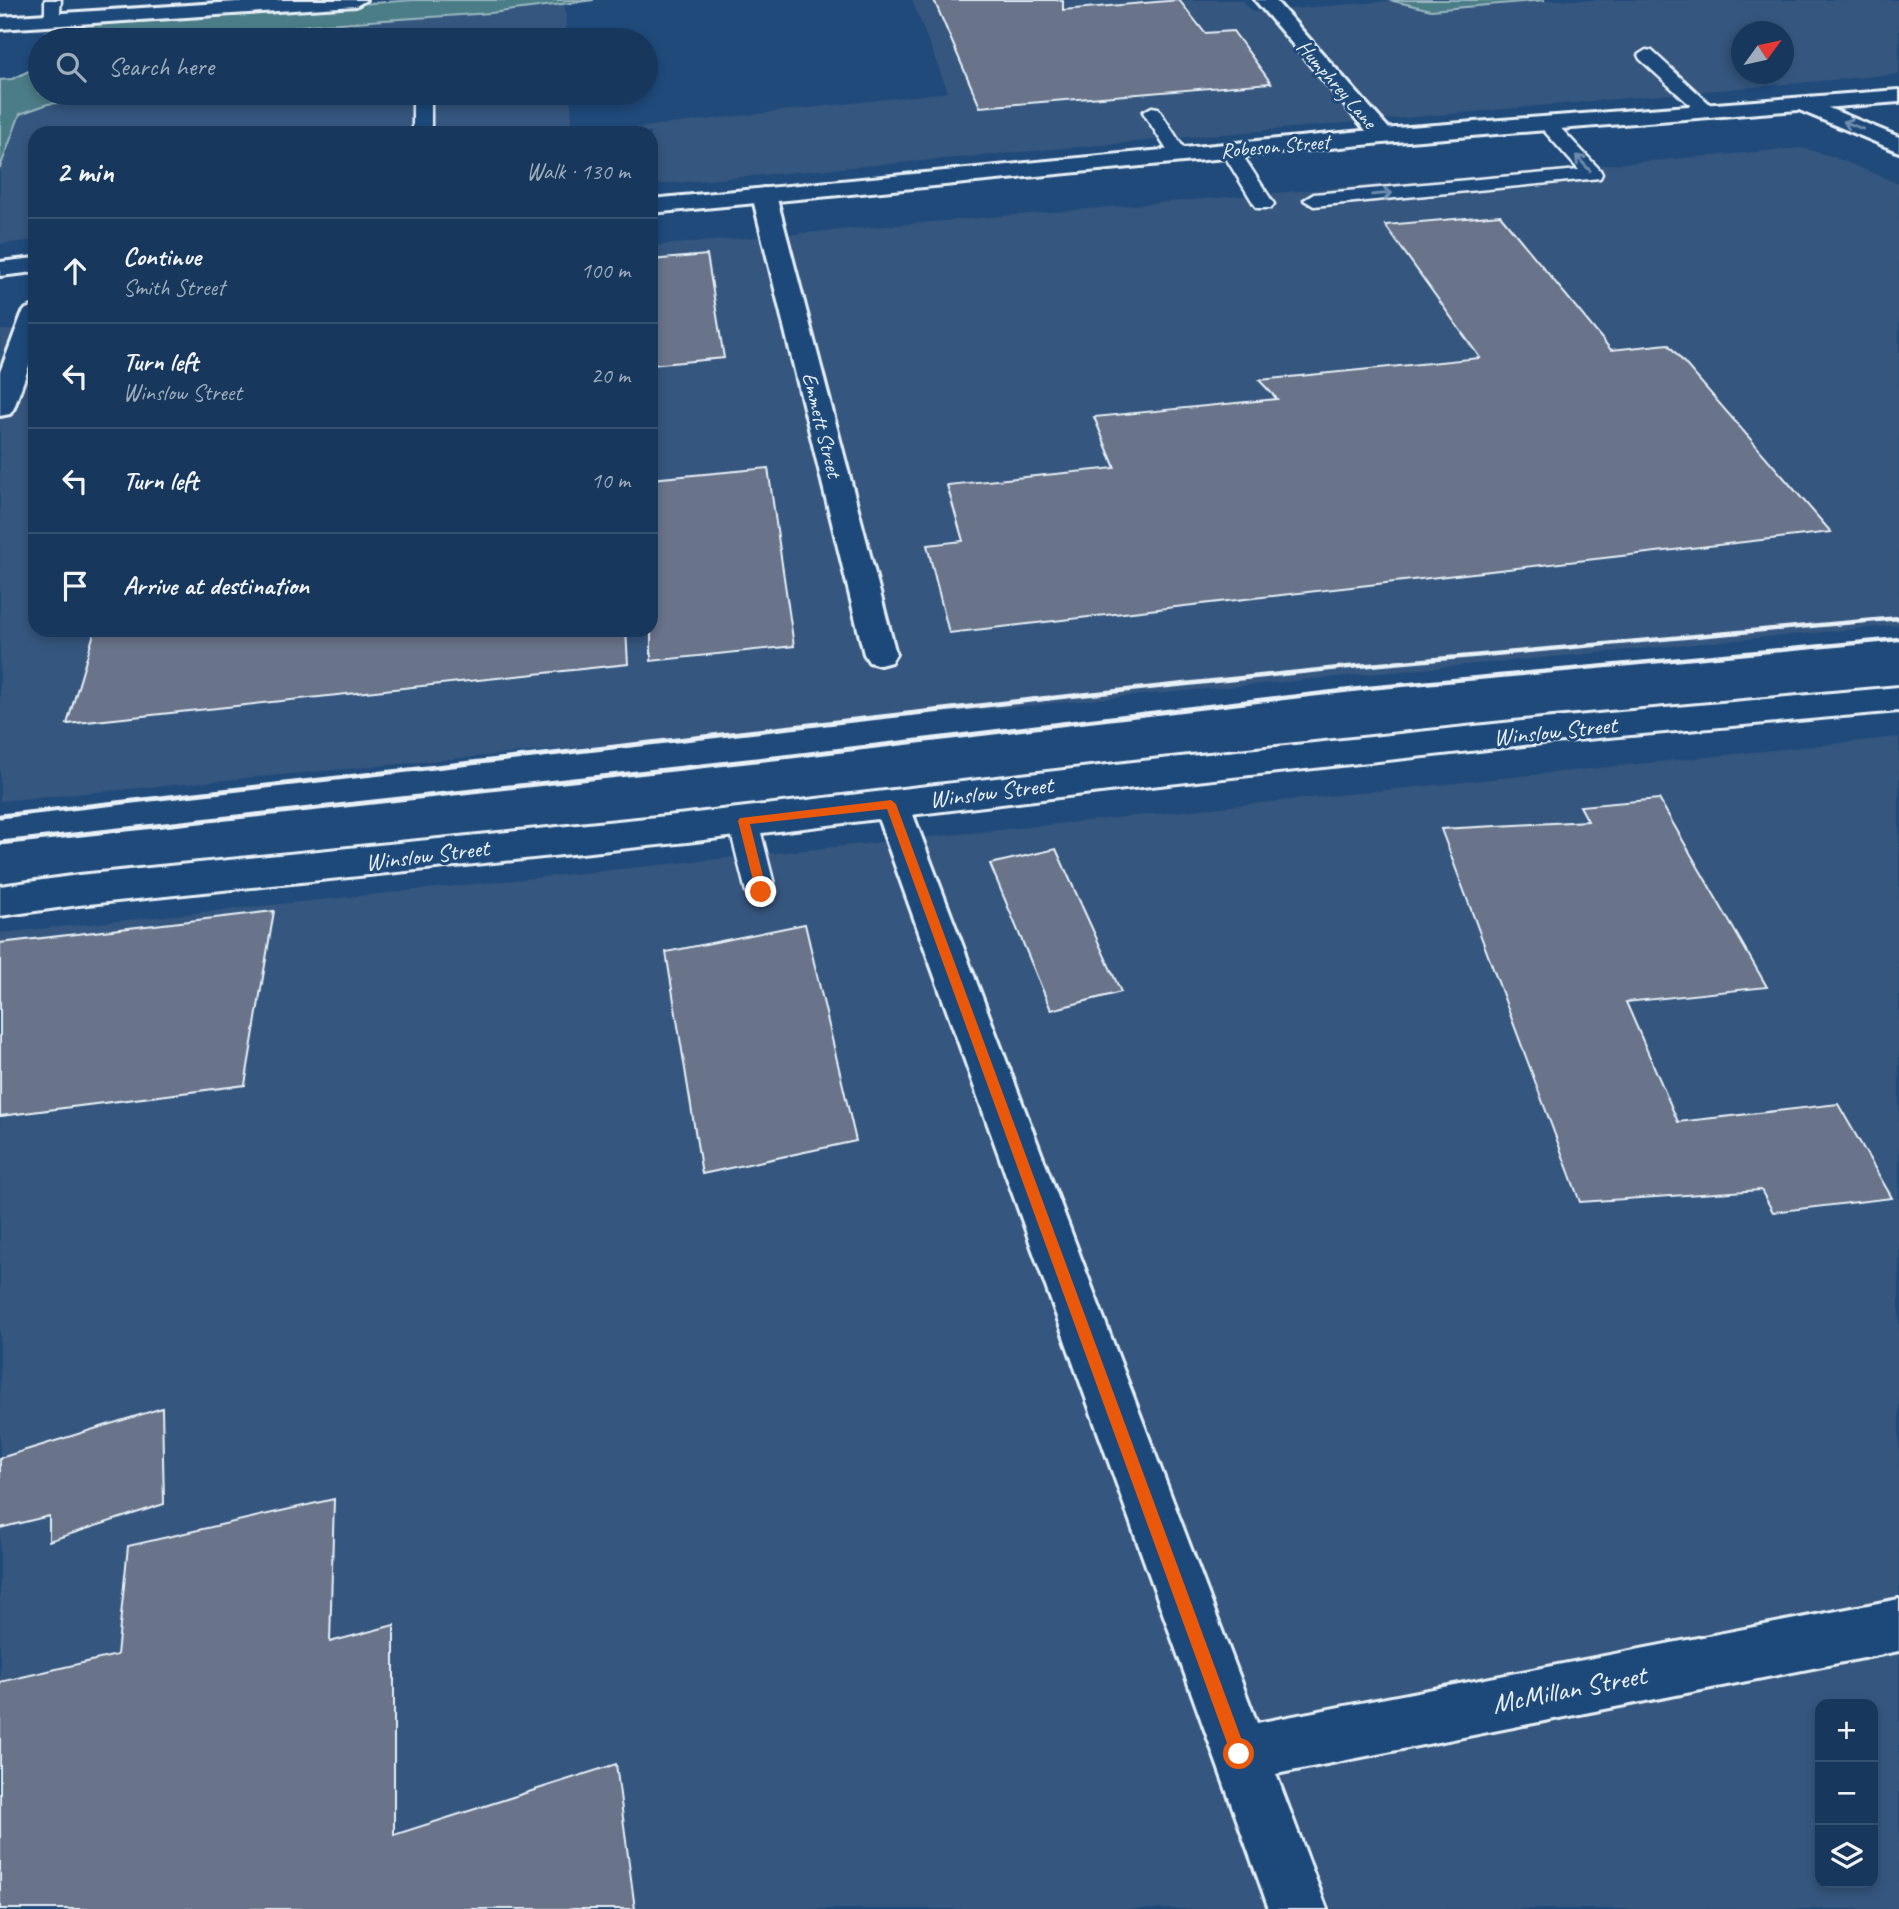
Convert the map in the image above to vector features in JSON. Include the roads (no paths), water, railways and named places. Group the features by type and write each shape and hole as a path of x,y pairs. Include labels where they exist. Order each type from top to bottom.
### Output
{"street":[{"path":"0,23 53,10 356,0"},
{"name":"Humphrey Lane","path":"1265,0 1382,136"},
{"name":"Robeson Street","path":"658,205 1382,136 1899,96"},
{"path":"1807,105 1899,145"},
{"name":"Emmett Street","path":"764,195 880,654"},
{"path":"0,269 28,266"},
{"path":"0,408 28,333"},
{"name":"Winslow Street","path":"0,901 1542,731 1899,699"},
{"path":"891,804 1298,1909"},
{"name":"McMillan Street","path":"1239,1754 1899,1625"}],"lane":[{"path":"1646,55 1708,112"},
{"path":"422,105 422,126"},
{"path":"1152,111 1179,155"},
{"path":"1314,200 1594,174 1547,124"},
{"path":"1230,150 1264,204"},
{"path":"743,821 761,892"}],"railway":[{"path":"1032,700 1358,666 1899,618"},
{"path":"1265,700 1899,639"},
{"path":"0,816 1049,698"},
{"path":"0,843 792,756 1279,698"}]}
